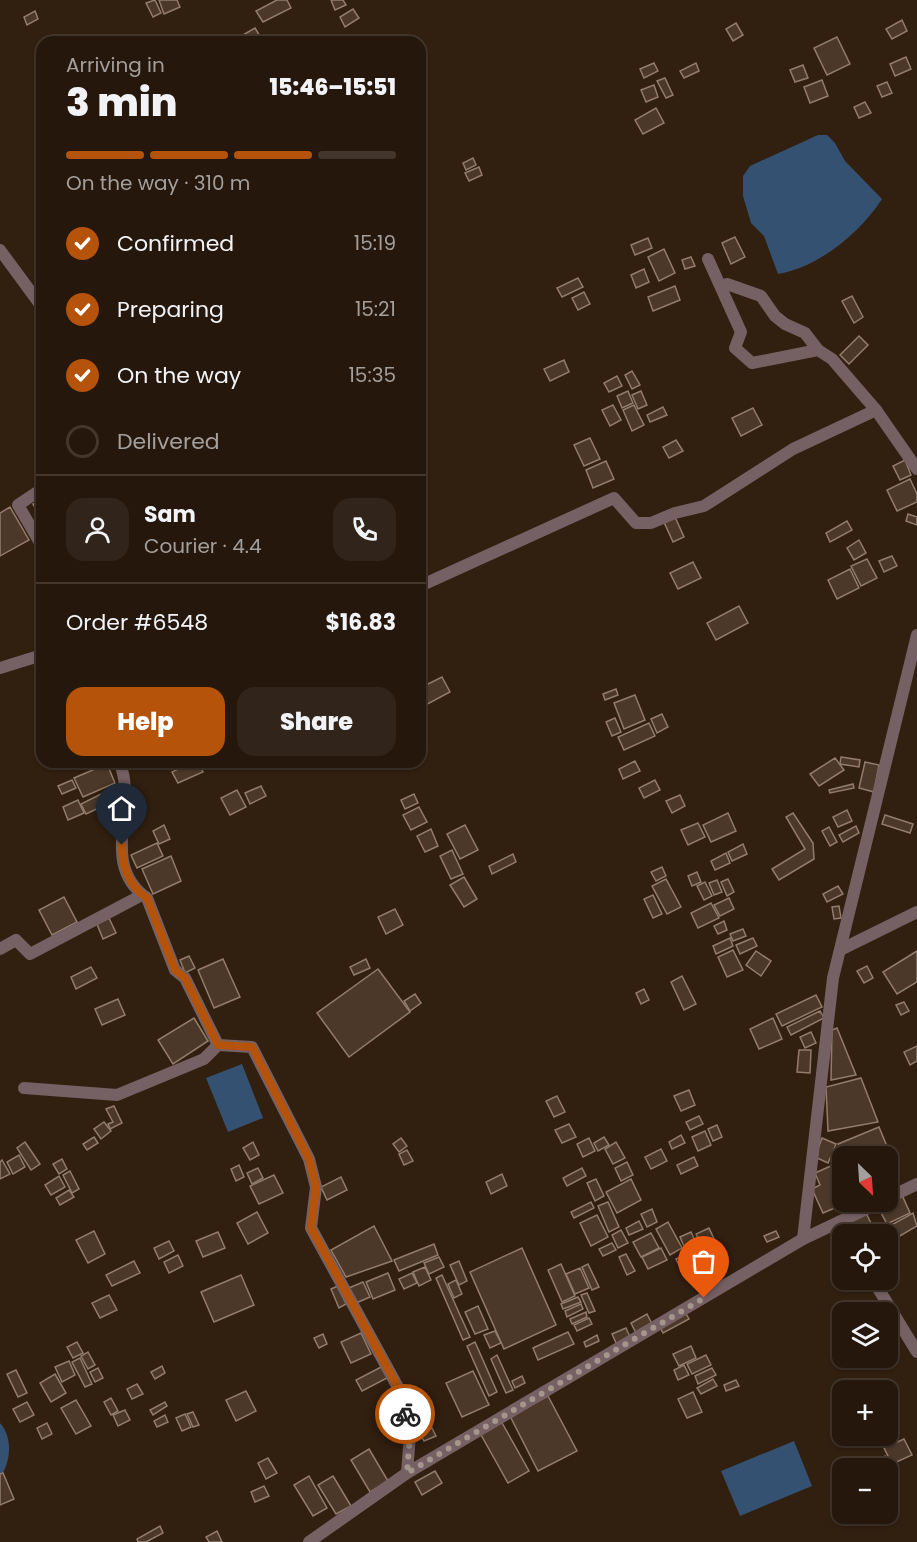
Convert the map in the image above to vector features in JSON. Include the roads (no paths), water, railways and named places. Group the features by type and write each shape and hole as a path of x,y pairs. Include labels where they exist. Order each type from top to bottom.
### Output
{"street":[{"path":"0,250 36,299"},
{"path":"708,259 723,287 741,332 735,348 741,356 752,363 818,350"},
{"path":"723,287 727,284 761,296 775,316 785,324 805,333 818,350 832,359 876,410 917,469"},
{"path":"426,583 614,498 636,523 651,523 675,513 704,506 793,449 876,410"},
{"path":"36,493 18,505 36,536"},
{"path":"803,1239 833,978 917,635"},
{"path":"0,668 36,656"},
{"path":"122,768 126,776 122,811 122,863 136,891 147,898 175,970 185,978 218,1045"},
{"path":"0,949 16,940 30,954 142,895"},
{"path":"840,950 917,912"},
{"path":"24,1088 117,1095 204,1059 218,1045 252,1047 309,1159 316,1187 311,1228 400,1391 410,1435 407,1473"},
{"path":"898,1193 917,1184"},
{"path":"309,1542 407,1473 803,1239 860,1212"},
{"path":"879,1290 917,1352"}],"water":[{"path":"818,135 827,135 835,143 845,161 882,199 862,224 837,247 808,264 778,274 764,236 751,223 743,196 743,176 750,166"},
{"path":"242,1064 263,1118 228,1132 206,1078"},
{"path":"0,1423 7,1435 9,1450 4,1471 0,1477"},
{"path":"794,1441 812,1486 740,1516 721,1471"}]}
